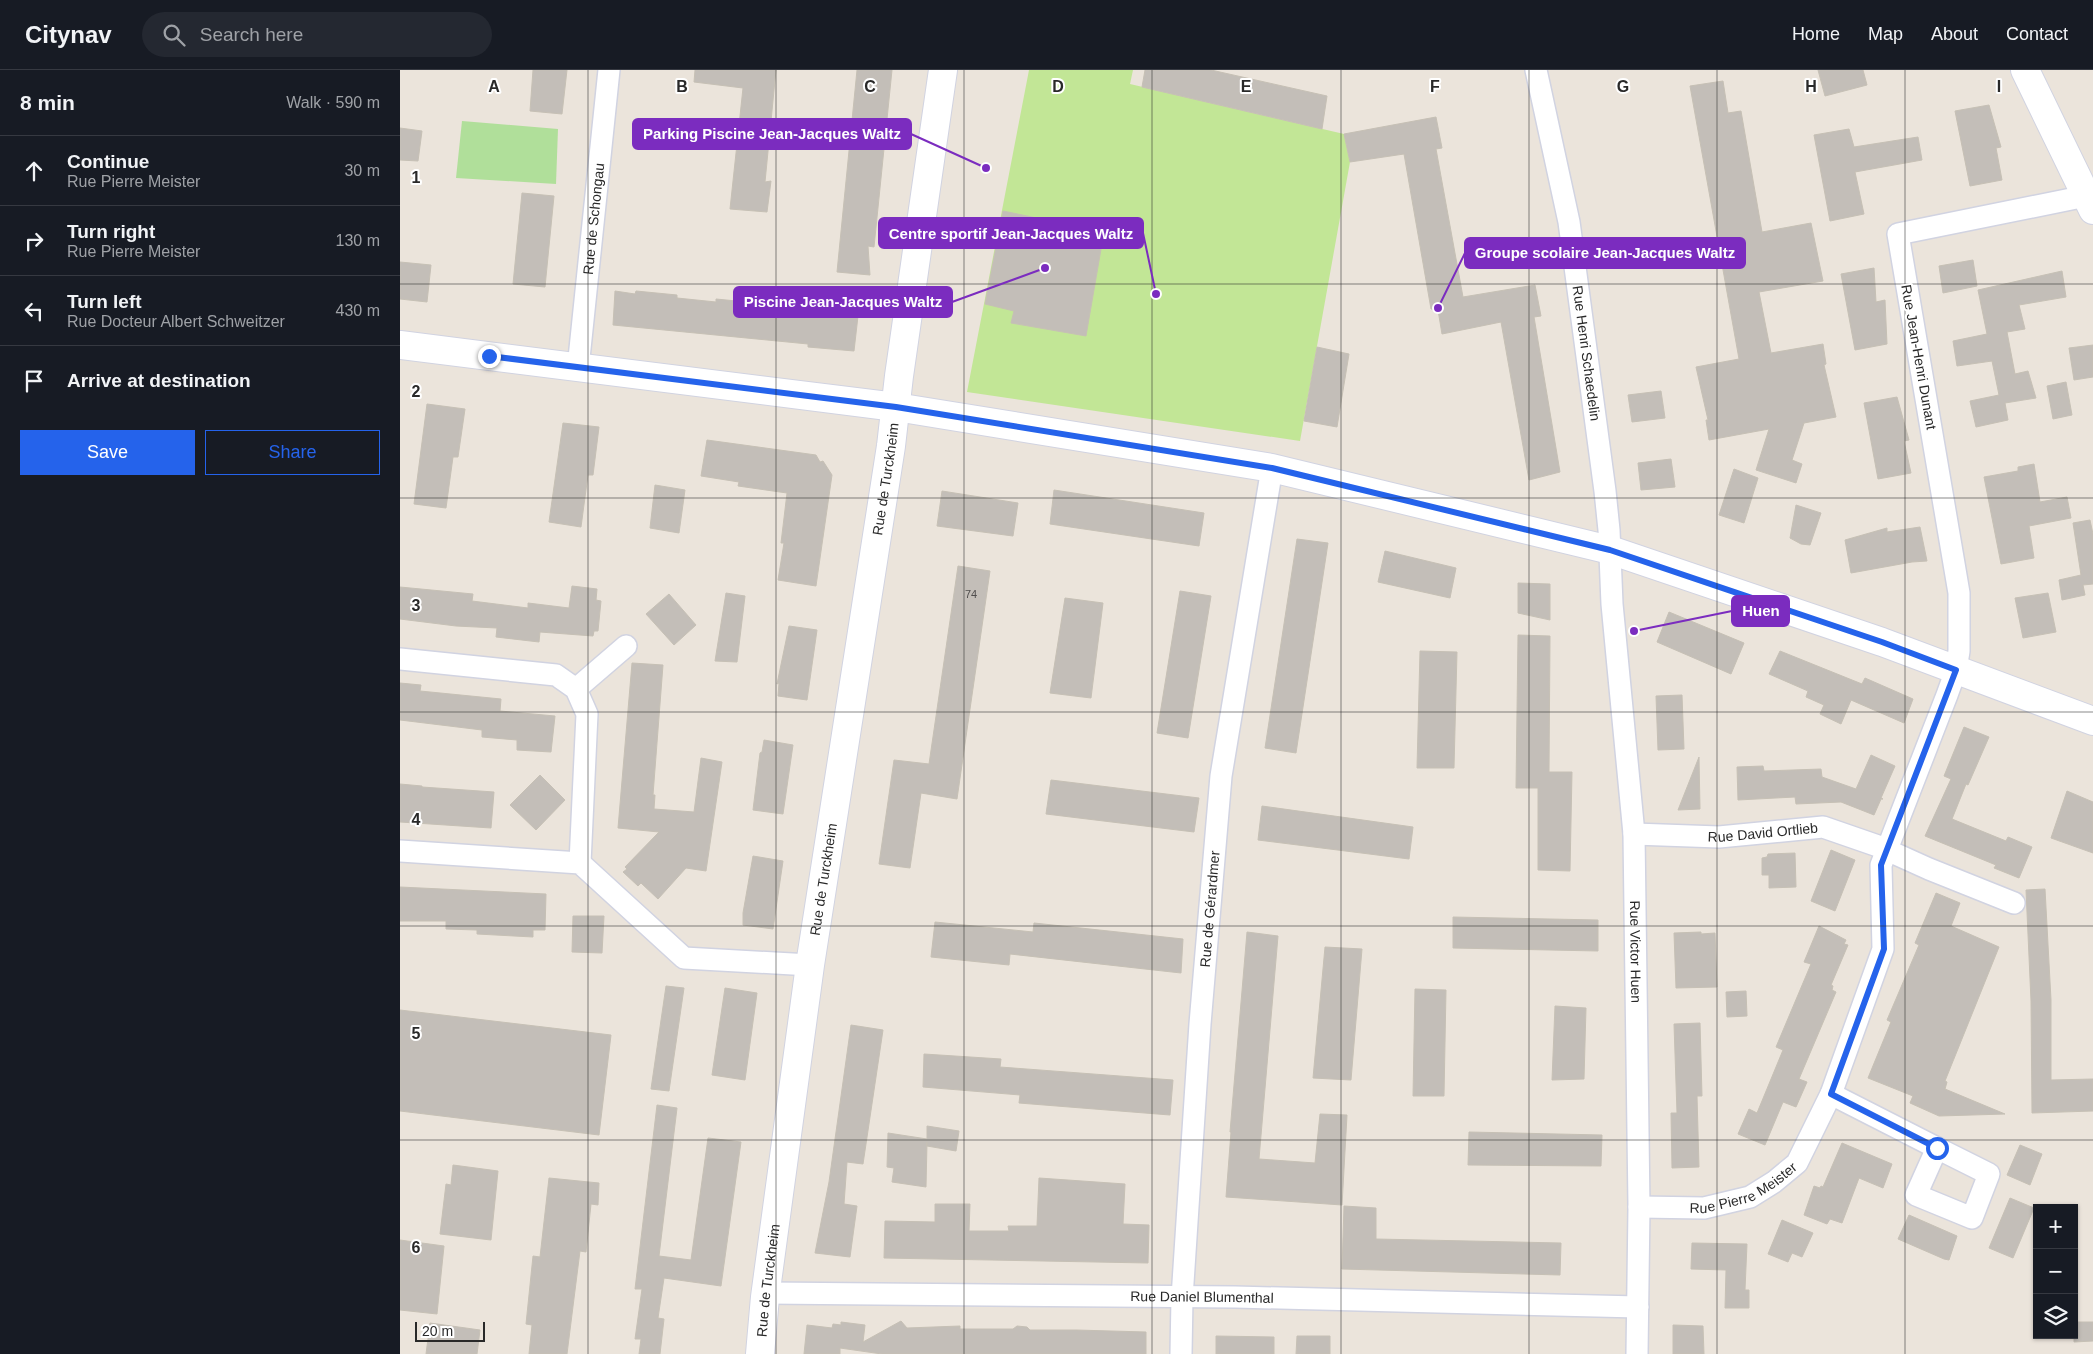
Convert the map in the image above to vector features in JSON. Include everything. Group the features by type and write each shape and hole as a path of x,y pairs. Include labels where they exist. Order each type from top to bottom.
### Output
{"street":[{"name":"Rue de Schongau","path":"578,368 609,70"},
{"name":"Rue de Turckheim","path":"760,1354 766,1293 810,965 896,407 943,70"},
{"name":"Rue Henri Schaedelin","path":"1536,70 1569,222 1610,550"},
{"path":"2025,70 2090,203"},
{"name":"Rue Jean-Henri Dunant","path":"1956,670 1959,652 1959,593 1898,234 2090,203"},
{"path":"400,345 896,407 1272,468 1610,550 1882,642 2093,721"},
{"name":"Rue de Gérardmer","path":"1182,1354 1182,1298 1200,1014 1221,776 1272,468"},
{"name":"Rue Victor Huen","path":"1610,550 1611,597 1634,834 1639,1207 1637,1354"},
{"path":"576,689 626,646"},
{"path":"400,659 556,675 576,689 587,714 580,863"},
{"name":"Rue Pierre Meister","path":"1639,1207 1704,1208 1750,1197 1774,1182 1797,1163 1831,1094 1884,949 1881,865 1956,670"},
{"name":"Rue David Ortlieb","path":"1634,834 1720,837 1823,827 1887,850"},
{"path":"400,850 580,863 684,958 810,965"},
{"path":"1887,850 2014,903"},
{"path":"1831,1094 1937,1148"},
{"name":"Rue Daniel Blumenthal","path":"766,1293 1182,1298 1638,1307"}],"green space":[{"path":"1029,70 1133,70 1130,84 1344,134 1350,162 1300,441 967,392"},
{"path":"462,121 558,129 556,184 456,178"}],"building":[{"path":"533,70 567,70 562,114 530,111"},
{"path":"695,70 776,70 765,182 771,181 767,212 730,209 743,88 694,82"},
{"path":"857,70 892,70 874,247 868,246 870,275 837,272"},
{"path":"1145,70 1211,70 1327,96 1322,129 1142,87"},
{"path":"1818,70 1863,70 1867,85 1825,96"},
{"path":"1723,81 1728,113 1741,111 1762,232 1811,223 1823,281 1759,292 1771,353 1823,344 1826,364 1824,365 1836,417 1804,423 1792,460 1802,464 1796,483 1756,470 1769,429 1709,440 1706,420 1708,420 1696,367 1739,359 1690,86"},
{"path":"1989,105 2001,147 1996,148 2002,180 1970,186 1955,111"},
{"path":"1436,117 1442,148 1436,149 1463,297 1535,285 1541,316 1534,317 1560,472 1529,480 1501,322 1442,334 1438,310 1431,309 1404,154 1350,162 1344,134"},
{"path":"400,128 422,131 418,161 400,160"},
{"path":"1849,129 1854,147 1918,137 1922,160 1855,172 1864,214 1830,221 1814,135"},
{"path":"522,193 554,196 545,287 513,284"},
{"path":"1003,211 1104,232 1086,336 1011,323 1014,311 985,304"},
{"path":"1973,260 1977,286 1943,293 1939,266"},
{"path":"400,262 431,265 427,302 400,299"},
{"path":"1874,268 1876,302 1885,300 1887,344 1855,350 1841,274"},
{"path":"2062,271 2066,297 2019,305 2025,329 2007,332 2015,374 2028,371 2036,398 2005,403 2008,420 1976,427 1970,401 1999,395 1992,361 1957,366 1953,341 1987,334 1978,290"},
{"path":"615,291 635,294 636,291 677,295 677,298 716,302 716,299 757,303 757,307 794,310 795,307 858,316 854,351 808,347 808,344 613,325"},
{"path":"2093,345 2093,377 2074,380 2069,348"},
{"path":"1317,347 1349,354 1337,427 1304,421"},
{"path":"2066,382 2072,415 2053,419 2047,386"},
{"path":"1661,391 1665,418 1632,422 1628,395"},
{"path":"1897,397 1909,440 1904,441 1911,473 1878,479 1864,403"},
{"path":"427,404 465,409 458,457 453,457 446,508 414,504"},
{"path":"563,423 599,427 593,475 588,475 581,527 549,522"},
{"path":"707,440 816,455 820,462 823,461 832,475 816,586 778,580 784,543 781,543 787,493 738,486 739,482 701,476"},
{"path":"1671,459 1675,487 1641,490 1638,463"},
{"path":"2034,464 2040,502 2067,497 2071,518 2029,526 2034,558 2001,564 1984,477 2018,471 2018,467"},
{"path":"1734,469 1758,478 1744,523 1719,515"},
{"path":"655,485 685,490 679,533 650,528"},
{"path":"1054,490 1204,513 1199,546 1050,524"},
{"path":"942,491 1018,503 1013,536 937,526"},
{"path":"1796,505 1821,513 1810,545 1801,544 1790,538"},
{"path":"2090,520 2093,534 2093,584 2083,585 2085,595 2062,600 2059,580 2081,575 2073,523"},
{"path":"1920,527 1927,561 1851,573 1845,540 1887,528 1887,532"},
{"path":"1297,539 1328,543 1296,753 1265,748"},
{"path":"1385,551 1456,568 1450,598 1378,582"},
{"path":"958,566 990,571 957,799 921,793 910,868 879,864 894,760 929,764"},
{"path":"1518,583 1550,584 1550,620 1518,613"},
{"path":"572,586 597,589 596,600 601,601 598,631 594,631 593,636 540,632 539,642 496,637 497,628 456,626 400,619 400,587 473,594 472,601 528,608 528,603 569,608"},
{"path":"1180,591 1211,596 1188,738 1157,733"},
{"path":"726,593 745,596 737,662 715,661"},
{"path":"2048,593 2056,632 2023,638 2015,598"},
{"path":"669,594 696,625 674,645 646,614"},
{"path":"1065,598 1103,603 1091,698 1050,693"},
{"path":"1669,612 1744,643 1731,674 1657,642"},
{"path":"789,626 817,630 807,700 778,696 779,683 777,684"},
{"path":"1518,635 1550,636 1549,772 1572,772 1570,871 1538,870 1538,788 1516,788"},
{"path":"1420,651 1457,652 1454,768 1417,768"},
{"path":"1780,651 1862,684 1865,678 1913,699 1904,723 1851,700 1841,724 1820,714 1824,705 1806,697 1808,691 1769,674"},
{"path":"632,663 663,665 653,795 655,795 654,809 694,812 701,758 722,762 706,871 686,868 658,899 641,883 638,886 623,872 627,869 625,867 659,832 618,828"},
{"path":"400,683 421,685 420,691 501,699 500,711 555,716 551,752 517,750 517,740 482,737 482,730 400,720"},
{"path":"1682,695 1684,749 1658,750 1656,696"},
{"path":"1964,727 1989,737 1968,785 1966,784 1952,819 2006,841 2008,837 2032,847 2019,878 1994,868 1996,865 1925,836 1951,779 1944,776"},
{"path":"764,740 793,745 783,814 753,810 760,753 762,752"},
{"path":"1871,755 1895,766 1881,798 1883,799 1881,799 1874,815 1841,802 1796,804 1795,797 1738,800 1737,767 1763,766 1764,771 1821,769 1822,777 1856,789"},
{"path":"1699,757 1700,809 1678,810"},
{"path":"540,775 565,800 536,830 510,805"},
{"path":"1051,780 1199,798 1194,832 1046,814"},
{"path":"400,784 494,792 491,828 400,822"},
{"path":"2067,791 2093,802 2093,853 2051,838"},
{"path":"1262,806 1413,827 1409,859 1258,840"},
{"path":"1831,850 1855,860 1835,911 1811,901"},
{"path":"1795,853 1796,887 1769,888 1769,875 1762,875 1762,858 1767,857 1768,854"},
{"path":"753,856 783,861 773,929 743,925 743,913"},
{"path":"400,887 546,894 545,930 533,930 533,937 477,934 477,930 446,929 446,921 400,921"},
{"path":"2045,889 2051,1000 2051,1080 2093,1079 2093,1111 2032,1113 2031,1001 2026,890"},
{"path":"1936,893 1960,903 1951,926 1999,947 1945,1081 1947,1082 1945,1089 2005,1114 1939,1116 1910,1103 1913,1096 1868,1078 1891,1022 1887,1020 1919,945 1915,943"},
{"path":"573,916 604,916 602,953 572,952"},
{"path":"1453,917 1598,920 1598,951 1453,948"},
{"path":"935,922 1033,932 1034,923 1183,939 1181,973 1010,954 1009,965 931,957"},
{"path":"1819,926 1846,940 1844,944 1848,945 1831,985 1833,986 1832,990 1836,992 1799,1079 1807,1082 1796,1107 1783,1102 1765,1145 1738,1134 1749,1109 1757,1113 1783,1050 1776,1047 1811,964 1804,962"},
{"path":"1247,932 1278,936 1259,1159 1315,1163 1320,1114 1347,1115 1342,1205 1226,1197"},
{"path":"1701,932 1701,934 1715,933 1717,987 1676,988 1674,933"},
{"path":"1325,947 1362,949 1351,1080 1313,1078"},
{"path":"666,986 684,988 669,1091 651,1089"},
{"path":"725,988 757,993 745,1080 712,1075"},
{"path":"1415,989 1446,990 1444,1096 1413,1096"},
{"path":"1746,991 1747,1016 1727,1017 1726,992"},
{"path":"1555,1006 1586,1008 1584,1079 1552,1080"},
{"path":"400,1010 611,1035 599,1135 400,1111"},
{"path":"1700,1023 1702,1096 1697,1096 1699,1167 1672,1168 1671,1113 1677,1113 1674,1024"},
{"path":"851,1025 883,1030 863,1164 847,1162 844,1204 857,1206 850,1257 815,1253 829,1182"},
{"path":"924,1054 1001,1059 1000,1067 1173,1080 1170,1115 1019,1103 1020,1095 923,1087"},
{"path":"657,1105 677,1108 659,1256 691,1260 708,1138 741,1142 721,1286 664,1278 658,1318 664,1319 660,1354 639,1354 641,1339 635,1339 642,1289 635,1289"},
{"path":"927,1126 959,1131 956,1151 927,1146 927,1142 926,1187 892,1182 894,1168 887,1167 888,1133 927,1139"},
{"path":"1469,1132 1602,1135 1601,1166 1468,1165"},
{"path":"1842,1143 1892,1164 1883,1188 1859,1178 1842,1223 1830,1219 1827,1224 1804,1215 1814,1186 1823,1187"},
{"path":"2020,1145 2042,1154 2030,1185 2007,1175"},
{"path":"453,1165 498,1171 491,1240 440,1234 446,1184 451,1185"},
{"path":"549,1178 599,1183 598,1205 591,1204 586,1252 580,1251 567,1354 529,1354 532,1325 526,1324 533,1256 540,1257"},
{"path":"1039,1178 1125,1184 1123,1224 1149,1225 1148,1263 884,1258 885,1221 935,1222 935,1204 970,1204 969,1231 1009,1231 1008,1226 1037,1226"},
{"path":"2010,1198 2033,1208 2013,1258 1989,1248"},
{"path":"1344,1206 1376,1208 1376,1239 1561,1243 1560,1275 1342,1269"},
{"path":"1909,1215 1957,1236 1949,1260 1898,1239"},
{"path":"1782,1220 1813,1233 1802,1257 1792,1253 1788,1262 1768,1254"},
{"path":"400,1240 444,1246 437,1314 400,1310"},
{"path":"1692,1243 1747,1244 1745,1290 1749,1290 1749,1308 1725,1308 1726,1270 1691,1269"},
{"path":"901,1321 907,1328 960,1326 960,1329 1013,1329 1017,1326 1027,1327 1030,1330 1146,1332 1146,1354 882,1354 840,1348 840,1354 804,1354 807,1325 832,1328 833,1324 841,1325 841,1322 865,1325 863,1342"},
{"path":"2078,1322 2093,1322 2093,1341 2074,1342 2074,1339 2078,1339"},
{"path":"430,1323 480,1330 477,1354 426,1354"},
{"path":"1673,1325 1703,1326 1704,1354 1673,1354"},
{"path":"1216,1336 1274,1337 1274,1354 1216,1354"},
{"path":"1297,1336 1330,1336 1330,1354 1296,1354"}],"place":[{"name":"Parking Piscine Jean-Jacques Waltz","path":"986,168"},
{"name":"Piscine Jean-Jacques Waltz","path":"1045,268"},
{"name":"Centre sportif Jean-Jacques Waltz","path":"1156,294"},
{"name":"Groupe scolaire Jean-Jacques Waltz","path":"1438,308"},
{"name":"Huen","path":"1634,631"}],"route":[{"path":"489,356 896,407 1272,468 1610,550 1882,642 1956,670 1881,865 1884,949 1831,1094 1937,1148"}]}
